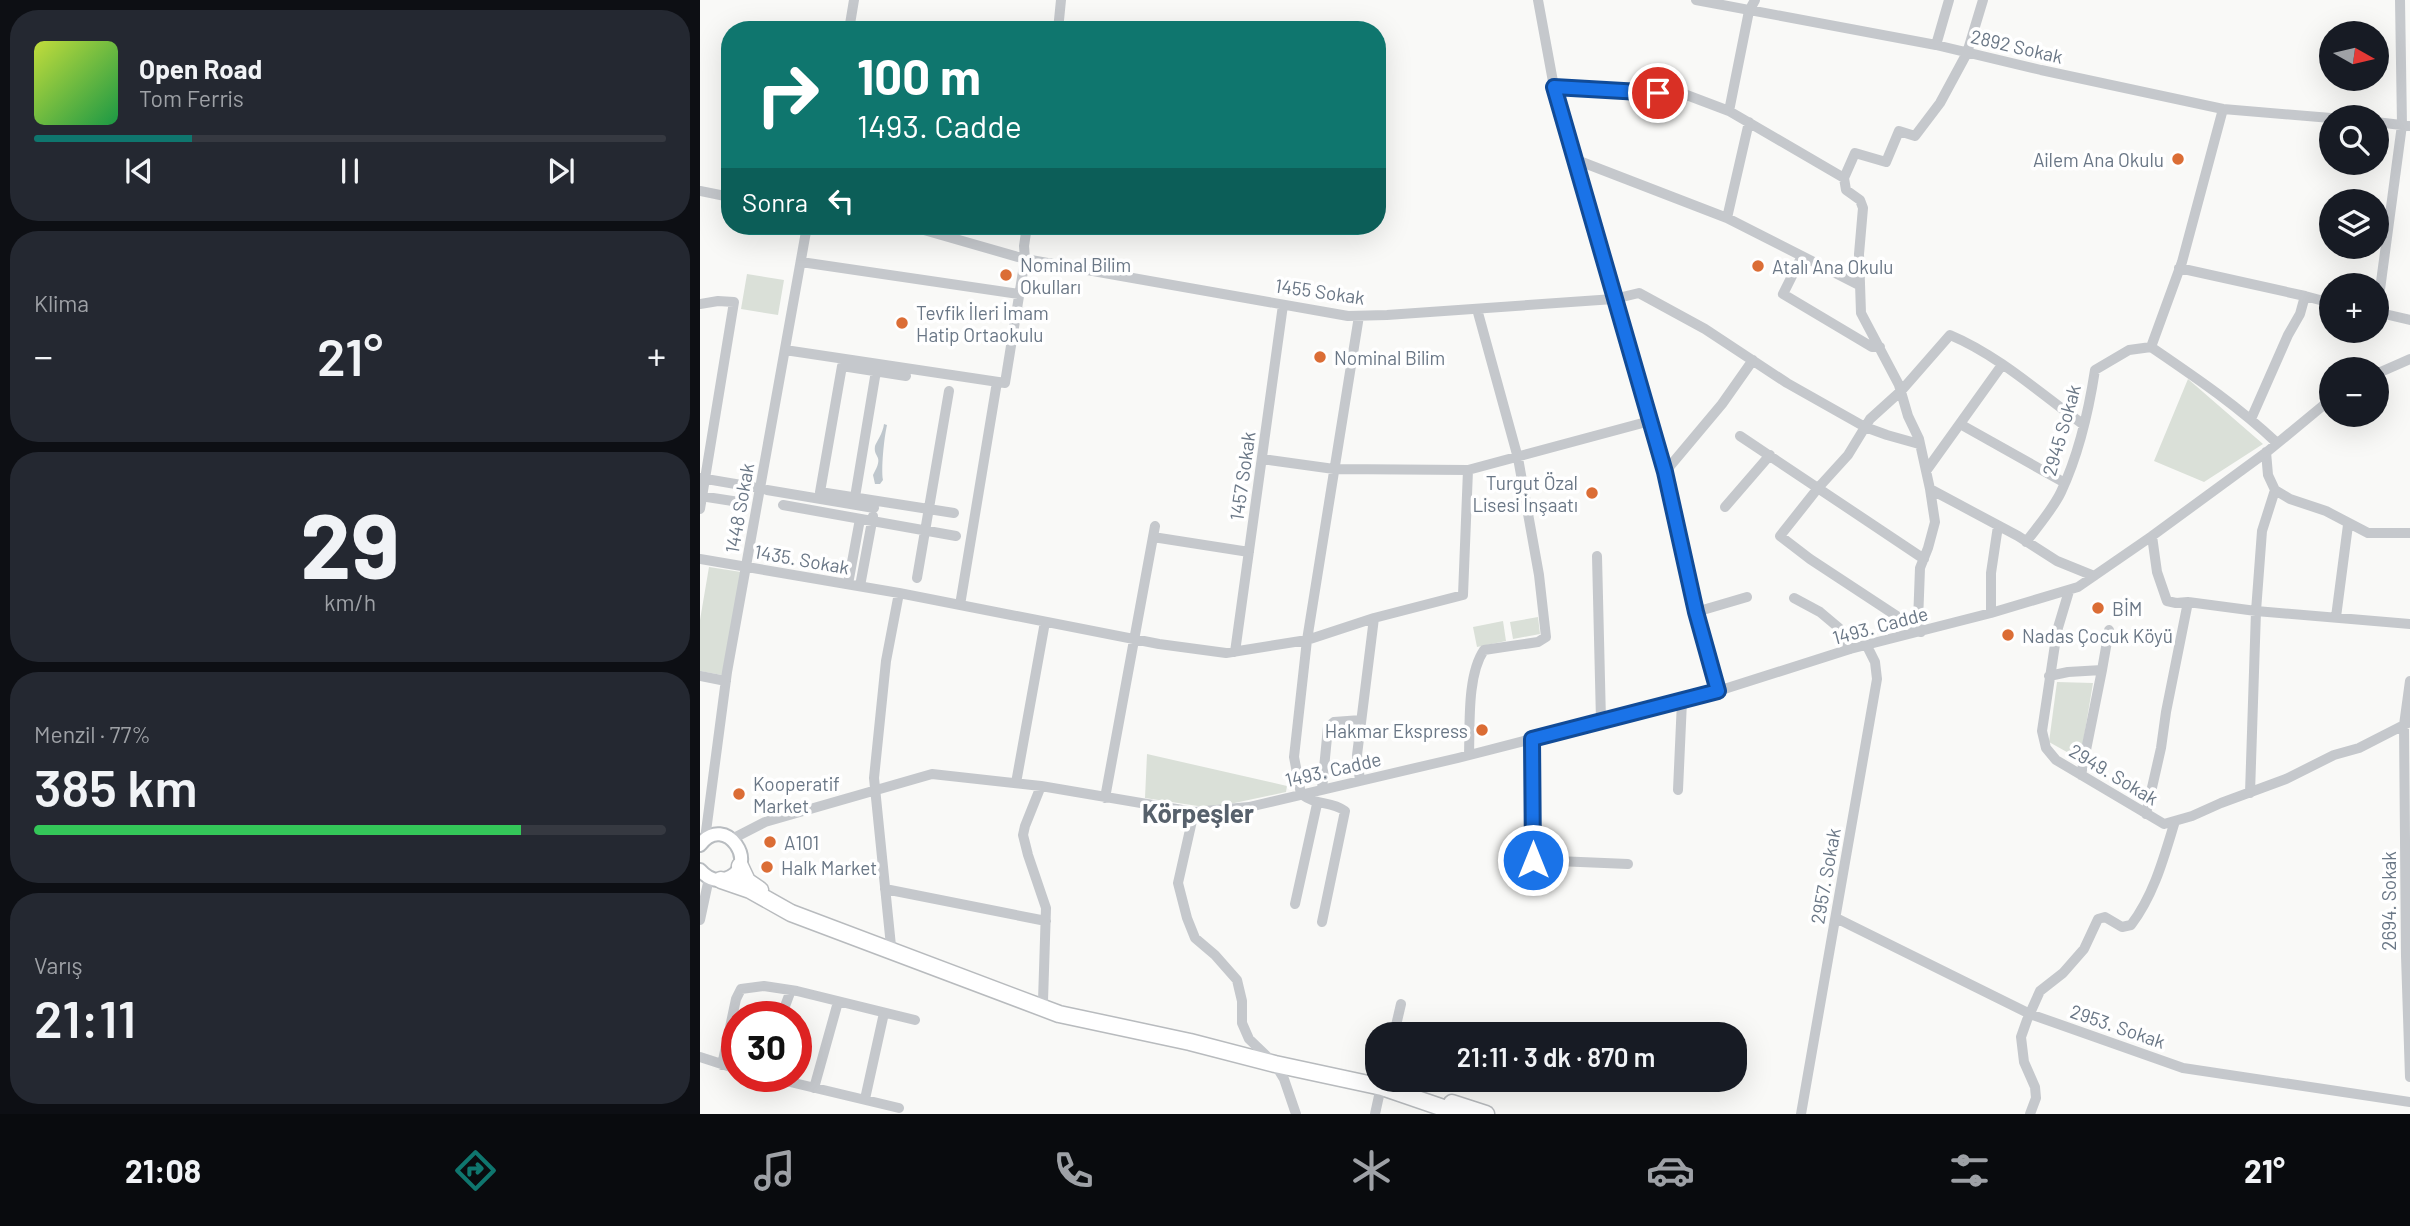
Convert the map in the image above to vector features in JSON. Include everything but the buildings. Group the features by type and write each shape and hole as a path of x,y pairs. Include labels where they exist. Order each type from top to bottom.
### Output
{"highway":[{"path":"740,866 747,881 762,891 891,946 1059,1007 1271,1059"},
{"path":"710,876 750,890 791,913 1059,1014 1365,1078"},
{"path":"1408,1092 1461,1114"},
{"path":"1416,1092 1486,1114"}],"main road":[{"path":"704,841 723,835 732,839 741,854 740,866 730,877 710,876"}],"street":[{"path":"850,21 854,0"},
{"path":"1059,21 1061,0"},
{"path":"1538,0 1554,87 1665,472 1696,612 1718,691"},
{"name":"2892 Sokak","path":"1696,0 1936,45 2223,109 2319,117"},
{"path":"1729,111 1749,11 1755,0"},
{"path":"1936,45 1949,0"},
{"path":"1921,632 1918,622 1920,568 1935,522 1930,489 1919,444 1900,391 1861,313 1860,231 1863,208 1860,200 1846,190 1844,178 1855,153 1886,162 1899,131 1914,136 1940,103 1967,53 1983,0"},
{"path":"2383,273 2406,125 2400,0"},
{"path":"1554,87 1684,94 1729,111 1844,178"},
{"path":"2223,109 2179,268 2151,347 2213,389 2277,443"},
{"path":"1727,218 1749,122"},
{"path":"1574,159 1727,218 1859,285"},
{"path":"700,191 721,195"},
{"name":"1448 Sokak","path":"704,841 713,805 710,796 726,681 806,235"},
{"name":"1455 Sokak","path":"937,235 1025,259 1348,316 1614,299 1639,293 1705,329 1787,383 1865,427 1919,444"},
{"path":"955,239 956,235"},
{"path":"960,605 1019,294 1026,235"},
{"path":"1802,256 1783,294 1872,347 1880,347"},
{"path":"801,262 1019,294"},
{"path":"2179,268 2319,300"},
{"path":"2251,419 2300,314 2305,296"},
{"path":"700,304 734,302 702,478 700,509"},
{"name":"1457 Sokak","path":"1235,652 1283,305"},
{"path":"1469,755 1470,709 1477,661 1484,650 1538,642 1546,637 1539,575 1518,458 1477,309"},
{"path":"2389,315 2410,320"},
{"path":"1322,922 1345,811 1336,805 1317,804 1301,794 1294,757 1307,640 1359,316"},
{"path":"1921,632 1780,537 1818,488 1849,455 1870,419 1900,391 1950,335 1965,341 2002,365 2084,425"},
{"name":"2945 Sokak","path":"2026,542 2065,483 2084,425 2095,370 2129,350 2151,347"},
{"path":"785,350 1001,383"},
{"path":"2389,368 2410,359"},
{"path":"1665,472 1722,404 1753,360"},
{"path":"1926,471 2002,365"},
{"path":"875,504 855,497 820,492 842,366 906,376"},
{"path":"855,497 876,371"},
{"path":"917,578 949,391"},
{"name":"1493. Cadde","path":"732,839 765,822 932,774 1041,786 1194,812 1249,807 1682,701 1850,649 2069,591 2152,536 2319,410"},
{"path":"1262,459 1334,469 1468,470 1650,421"},
{"path":"1960,424 2065,483"},
{"path":"1740,436 1924,559"},
{"path":"2266,452 2268,475 2275,490 2290,499 2326,511 2348,525 2368,533 2410,533"},
{"path":"1725,507 1770,455"},
{"name":"1435. Sokak","path":"700,559 898,593 1135,640 1235,652 1307,640 1374,618 1463,595 1468,470"},
{"path":"702,478 750,487"},
{"path":"1930,489 2057,561 2094,576"},
{"path":"767,490 954,513"},
{"path":"2250,793 2256,611 2262,531 2275,490"},
{"path":"701,496 739,502"},
{"path":"854,585 875,504"},
{"path":"783,505 956,536"},
{"path":"854,585 860,519"},
{"path":"2336,617 2348,525"},
{"path":"1991,613 1991,573 1998,526"},
{"path":"1105,798 1154,531 1249,552"},
{"path":"2152,536 2157,572 2167,601 2410,624"},
{"path":"1597,556 1601,721"},
{"name":"2949. Sokak","path":"2069,591 2057,631 2049,676 2042,731 2046,748 2056,761 2164,824 2286,779 2407,724"},
{"path":"891,946 874,779 886,661 898,593"},
{"path":"1696,612 1747,597"},
{"path":"1794,598 1820,612 1839,628 1850,649"},
{"path":"2146,814 2188,602"},
{"path":"1360,781 1357,755 1374,618"},
{"path":"1016,783 1045,622"},
{"path":"2081,775 2109,630"},
{"name":"2957. Sokak","path":"1801,1114 1877,679 1875,662 1867,646"},
{"path":"2049,676 2102,670"},
{"path":"700,676 726,681"},
{"name":"2694. Sokak","path":"2410,681 2407,724 2410,1077"},
{"path":"1678,790 1682,701"},
{"path":"1322,789 1328,727 1334,722 1361,720"},
{"path":"1532,739 1533,860 1629,864"},
{"path":"1041,786 1023,835 1046,908 1043,1001"},
{"path":"1295,904 1317,804"},
{"path":"1194,812 1178,883 1187,918 1195,938 1215,955 1237,980 1242,1023 1249,1039 1271,1059 1284,1079 1296,1114"},
{"path":"2030,1114 2036,1098 2035,1087 2024,1062 2021,1037 2040,991 2063,973 2084,949 2098,919 2105,917 2122,927 2131,925 2153,887 2175,821"},
{"path":"700,920 710,876"},
{"path":"886,889 1046,921"},
{"name":"2953. Sokak","path":"1836,918 2030,1014 2183,1068 2410,1102"},
{"path":"736,1001 741,989 764,986 915,1020"},
{"path":"786,1001 790,990"},
{"path":"838,1002 814,1088 865,1099 882,1109 899,1108"},
{"path":"1397,1022 1401,1004"},
{"path":"865,1099 884,1013"},
{"path":"700,1057 721,1065"},
{"path":"1375,1114 1379,1092"}],"shaded area":[{"path":"747,274 784,280 778,315 741,309"},
{"path":"2188,379 2263,444 2204,482 2154,461"},
{"path":"884,424 887,425 883,480 880,484 875,484 873,475 878,460 875,446"},
{"path":"709,567 741,572 722,675 700,671 700,620"},
{"path":"1538,617 1540,634 1513,639 1510,622"},
{"path":"1503,621 1506,641 1477,647 1473,627"},
{"path":"2057,682 2093,683 2081,755 2074,756 2049,742"},
{"path":"1147,754 1287,786 1286,792 1211,808 1145,798"}],"place":[{"name":"Ailem Ana Okulu","path":"2178,159"},
{"name":"Atalı Ana Okulu","path":"1758,266"},
{"name":"Nominal Bilim Okulları","path":"1006,275"},
{"name":"Tevfik İleri İmam Hatip Ortaokulu","path":"902,323"},
{"name":"Nominal Bilim","path":"1320,357"},
{"name":"Turgut Özal Lisesi İnşaatı","path":"1592,493"},
{"name":"BİM","path":"2098,608"},
{"name":"Nadas Çocuk Köyü","path":"2008,635"},
{"name":"Hakmar Ekspress","path":"1482,730"},
{"name":"Kooperatif Market","path":"739,794"},
{"name":"A101","path":"770,842"},
{"name":"Halk Market","path":"767,867"}],"district":[{"name":"Körpeşler","path":"1198,812"}],"route":[{"path":"1533,860 1532,739 1718,691 1696,612 1665,472 1554,87 1658,93"}]}
